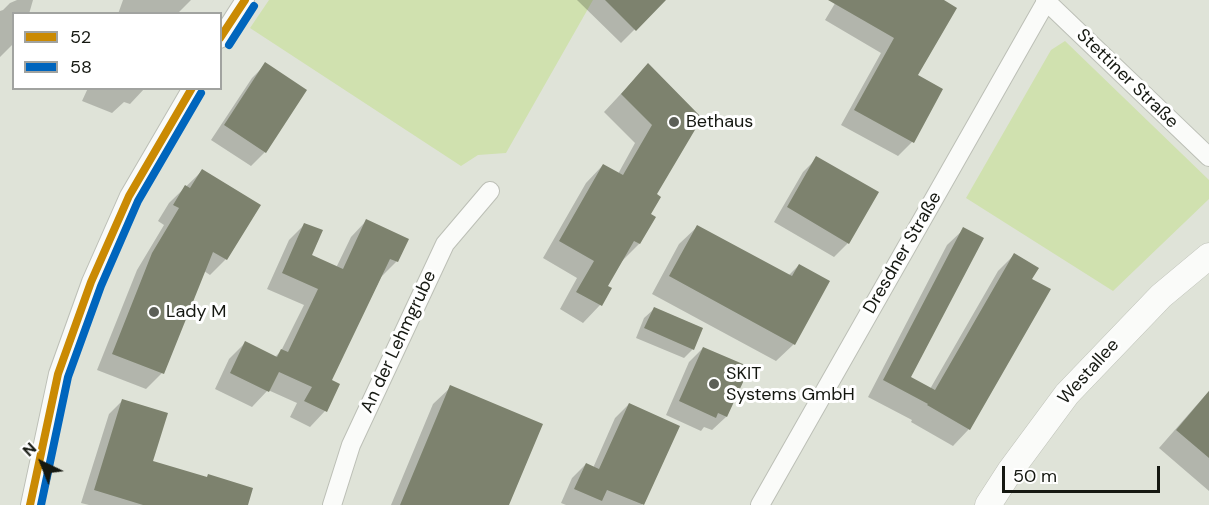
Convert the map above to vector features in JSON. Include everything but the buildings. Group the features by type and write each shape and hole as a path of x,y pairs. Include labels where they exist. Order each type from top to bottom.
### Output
{"main road":[{"name":"Westallee","path":"988,505 1067,393 1161,296 1209,256"}],"street":[{"path":"222,36 245,0"},
{"name":"Stettiner Straße","path":"1046,0 1209,157"},
{"name":"Dresdner Straße","path":"760,505 1046,0"},
{"path":"30,505 58,374 91,282 129,195 191,90"},
{"name":"An der Lehmgrube","path":"332,505 351,446 445,244 490,191"}],"green space":[{"path":"269,0 593,0 506,153 478,155 461,166 250,28"},
{"path":"1065,41 1209,180 1209,199 1113,291 966,198 1051,50"}],"transit line":[{"name":"52","path":"222,35 245,0"},
{"name":"58","path":"229,45 254,6"},
{"name":"52","path":"30,505 58,374 91,282 129,196 191,90"},
{"name":"58","path":"41,505 68,377 101,286 138,201 201,93"}],"place":[{"name":"Bethaus","path":"674,122"},
{"name":"Lady M","path":"154,312"},
{"name":"SKIT Systems GmbH","path":"714,384"}]}
